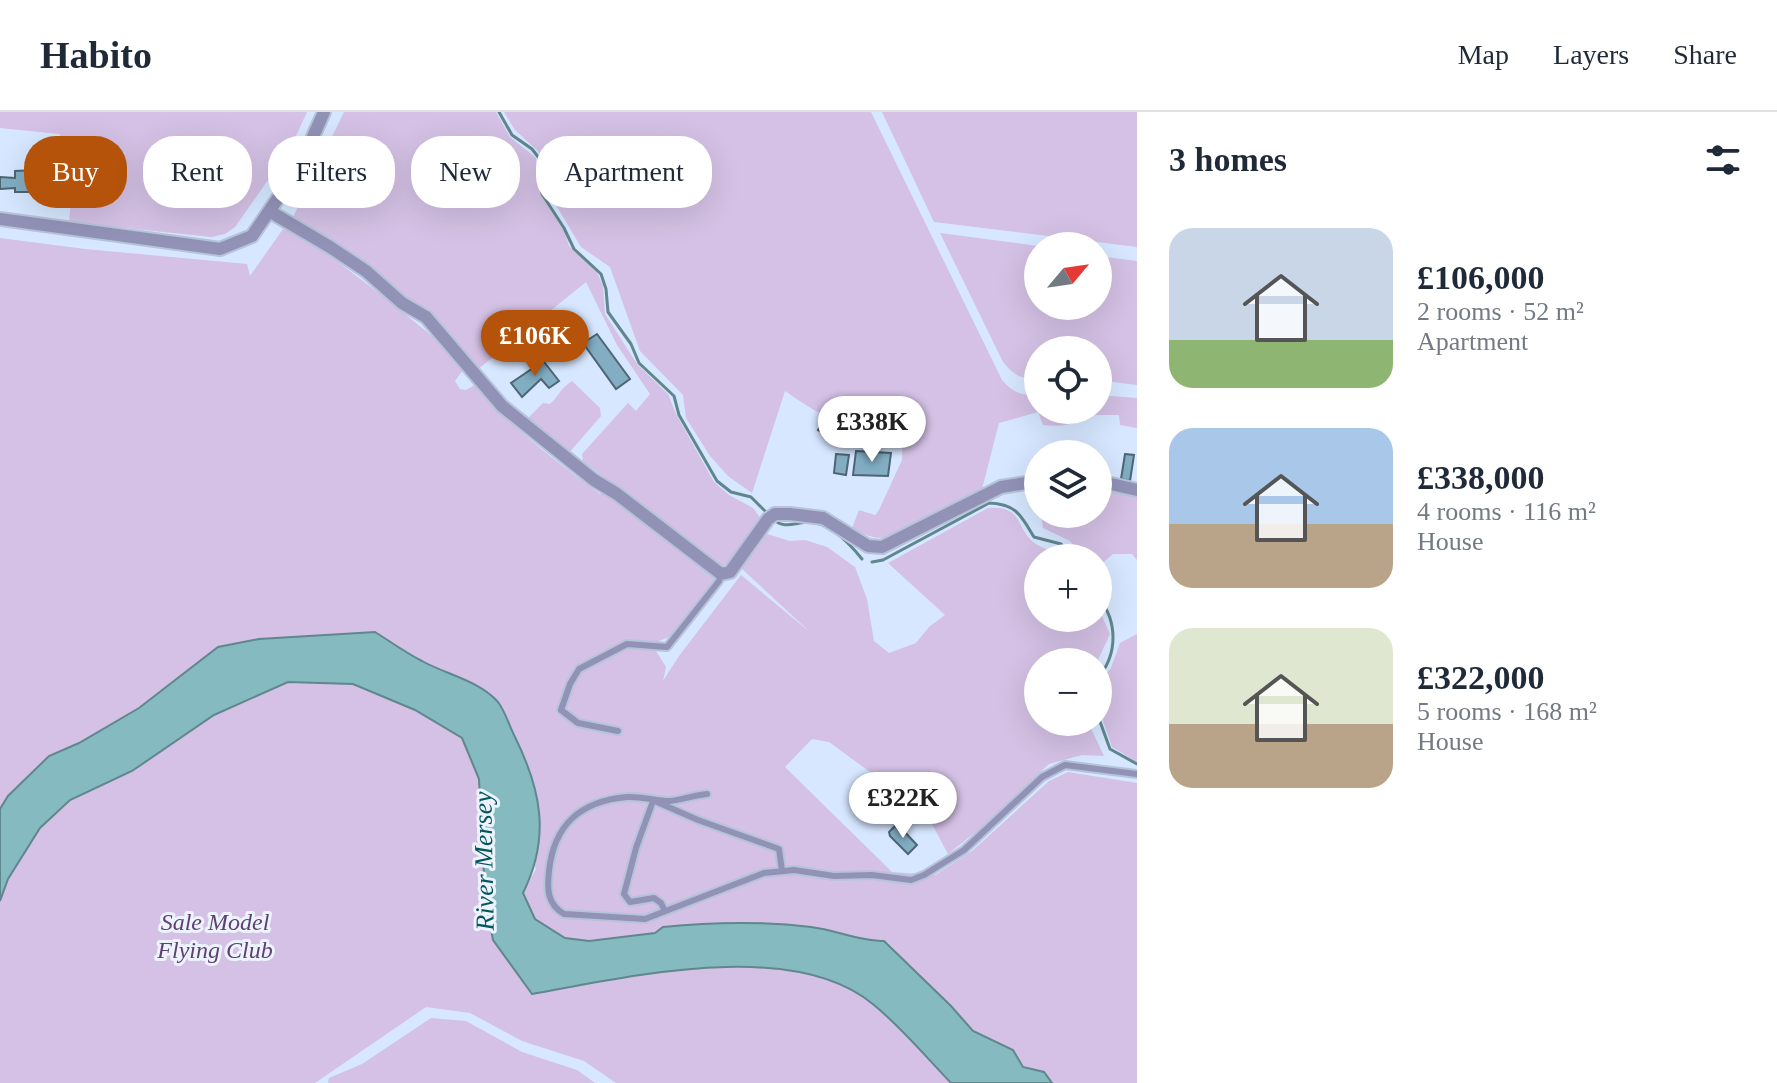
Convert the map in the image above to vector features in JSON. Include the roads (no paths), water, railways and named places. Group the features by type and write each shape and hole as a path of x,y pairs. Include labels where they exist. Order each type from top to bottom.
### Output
{"street":[{"path":"0,219 220,249 252,236 300,166 324,112"},
{"path":"269,211 366,271 402,303 426,317 502,406 594,480 617,494 721,574 730,572 768,519 775,514 823,518 868,546 882,547 1001,487 1024,483"},
{"path":"1112,484 1137,490"}],"lane":[{"path":"618,731 578,723 561,710 579,669 627,644 667,647 719,581 721,574"},
{"path":"707,794 673,801 627,797 588,807 571,816 559,834 552,853 549,895 554,908 564,914 645,919 751,877 794,870 834,876 872,875 911,880 933,871 964,850 1042,777 1065,765 1137,774"},
{"path":"653,801 779,849 782,871"},
{"path":"653,801 624,894 630,902 654,898 665,911"}],"water":[{"name":"River Mersey","path":"375,632 431,666 482,689 503,710 531,775 539,813 537,852 523,893 535,919 565,938 589,941 655,933 663,927 737,923 811,927 884,941 973,1031 1013,1050 1023,1067 1044,1072 1052,1083 951,1083 874,1005 840,984 800,972 756,967 709,968 661,972 532,994 493,940 485,895 479,779 462,738 415,710 353,684 288,682 214,715 132,771 70,800 40,828 8,879 0,901 0,809 8,796 49,756 79,743 139,708 218,647 259,639"}],"waterway":[{"path":"499,112 512,135 539,158 542,194 574,249 601,274 608,312 631,344 639,363 674,396 679,415 717,481 731,492 751,497 768,514"},
{"path":"872,562 883,560 989,503 1012,509 1034,537 1061,544"},
{"path":"773,519 786,525 810,522 825,526 846,541 862,559"},
{"path":"1112,627 1112,648"},
{"path":"1105,736 1110,749 1137,764"}],"park label":[{"name":"Sale Model Flying Club","path":"215,936"}]}
